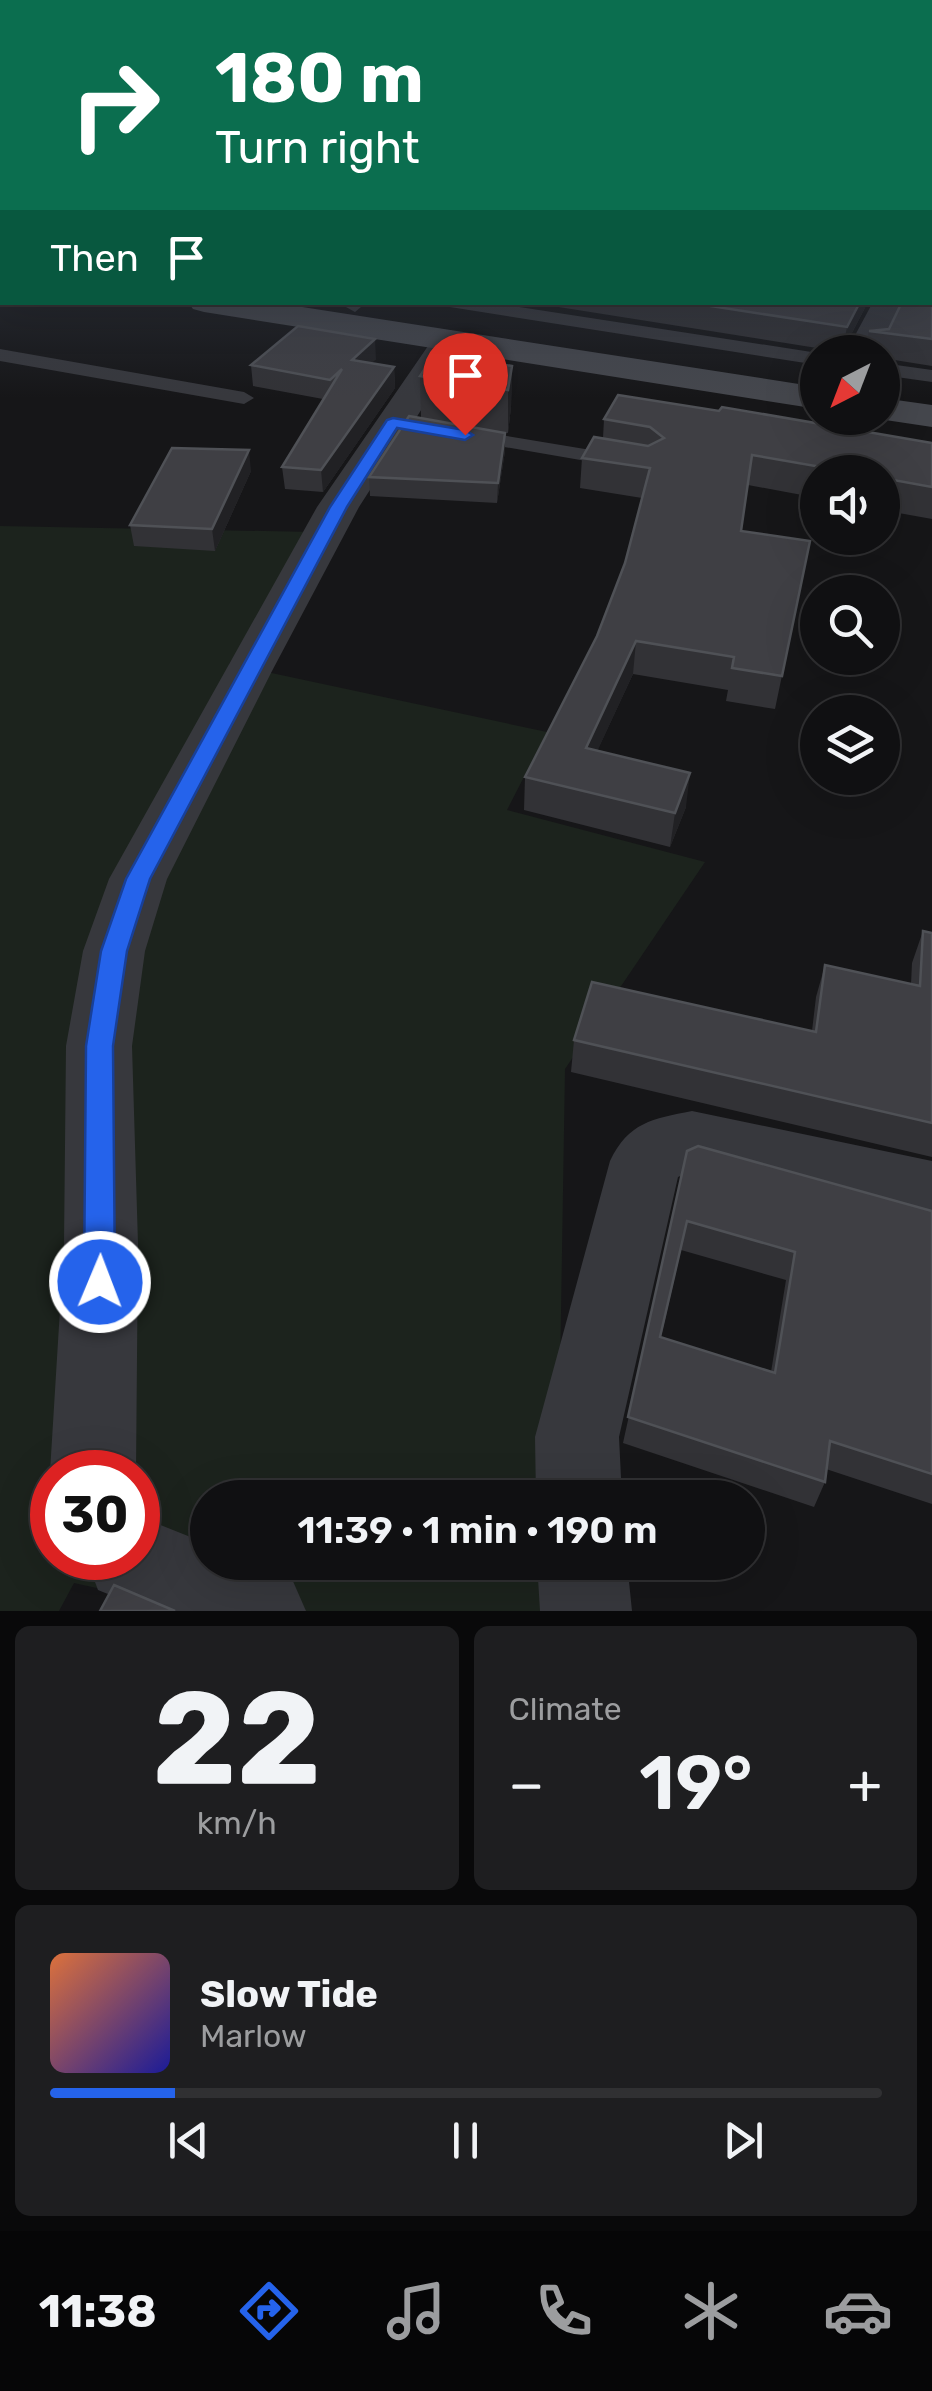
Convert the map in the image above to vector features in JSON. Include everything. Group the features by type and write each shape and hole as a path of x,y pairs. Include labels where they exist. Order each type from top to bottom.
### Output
{"main road":[{"path":"243,305 450,321 800,394"},
{"path":"352,305 800,376"},
{"path":"900,392 932,396"},
{"path":"900,411 932,416"}],"street":[{"path":"872,335 887,305"},
{"path":"94,1450 101,1244 99,1046 114,951 138,879 156,844 329,524 402,425 450,321"},
{"path":"578,1480 576,1437 646,1161 663,1147 692,1142 932,1194"},
{"path":"160,1570 260,1611"},
{"path":"583,1580 586,1611"}],"lane":[{"path":"450,321 800,356"},
{"path":"0,355 244,398"},
{"path":"900,371 932,376"},
{"path":"451,433 646,466"}],"shaded area":[{"path":"0,526 313,532 229,664 547,732 507,810 705,862 565,1069 558,1480 190,1480 190,1580 557,1580 556,1611 201,1611 74,1583 59,1611 0,1611"}],"building":[{"path":"704,305 858,305 847,327"},
{"path":"901,305 932,305 932,339 869,331 889,329"},
{"path":"298,326 375,339 352,360 394,367 321,470 282,467 342,369 330,380 251,365"},
{"path":"435,353 512,366 508,390 420,376"},
{"path":"618,395 800,420 800,435 885,435 932,443 932,487 900,481 900,455 800,455 800,463 752,455 741,531 800,540 800,555 807,555 782,676 732,668 734,657 636,641 586,748 690,773 675,813 525,777 597,636 625,563 650,468 582,458 594,437 648,446 664,438 650,427 604,419"},
{"path":"409,416 505,433 498,483 369,477"},
{"path":"172,448 249,450 212,529 130,525"},
{"path":"923,931 932,933 932,1123 574,1040 592,982 816,1032 825,965 920,986"},
{"path":"698,1146 932,1211 932,1474 830,1441 825,1482 628,1417 687,1151","holes":["687,1221 795,1252 775,1373 660,1337"]},
{"path":"114,1585 175,1611 100,1611"}],"route":[{"path":"100,1282 99,1046 114,951 138,879 338,507 393,423 465,435"}]}
